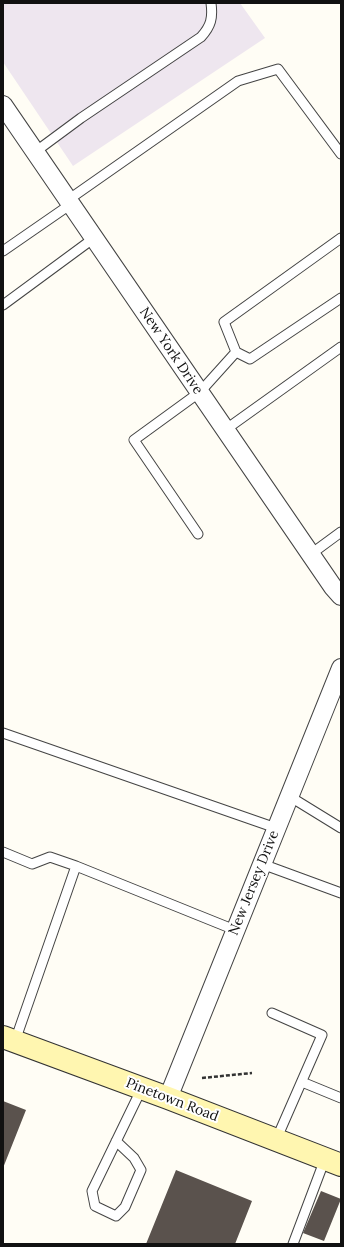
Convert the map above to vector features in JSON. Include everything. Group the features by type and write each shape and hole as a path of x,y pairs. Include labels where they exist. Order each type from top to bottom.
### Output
{"street":[{"name":"New York Drive","path":"3,105 333,587 341,596"},
{"name":"New Jersey Drive","path":"168,1098 341,668"},
{"name":"Pinetown Road","path":"9,1039 142,1088 333,1162"}],"lane":[{"path":"35,152 81,118 201,37 209,28 212,14 211,3"},
{"path":"3,251 238,81 278,68 341,154"},
{"path":"3,305 94,238"},
{"path":"341,238 224,322 236,352 250,360 341,298"},
{"path":"225,430 341,347"},
{"path":"198,534 134,440 200,392 236,352"},
{"path":"311,554 341,532"},
{"path":"3,733 276,828"},
{"path":"289,796 341,828"},
{"path":"3,852 32,864 50,857 235,930"},
{"path":"262,864 341,893"},
{"path":"9,1039 76,866"},
{"path":"272,1013 322,1035 276,1140"},
{"path":"302,1082 341,1098"},
{"path":"116,1142 134,1158 141,1170 125,1207 116,1216 95,1206 92,1191 142,1088"},
{"path":"294,1244 333,1162"}],"path":[{"path":"202,1078 252,1073"}],"shaded area":[{"path":"3,3 240,3 265,38 73,166 3,62"}],"building":[{"path":"3,1101 26,1110 3,1168"},
{"path":"176,1170 252,1201 235,1244 146,1244"},
{"path":"321,1191 341,1199 324,1241 303,1233"}]}
